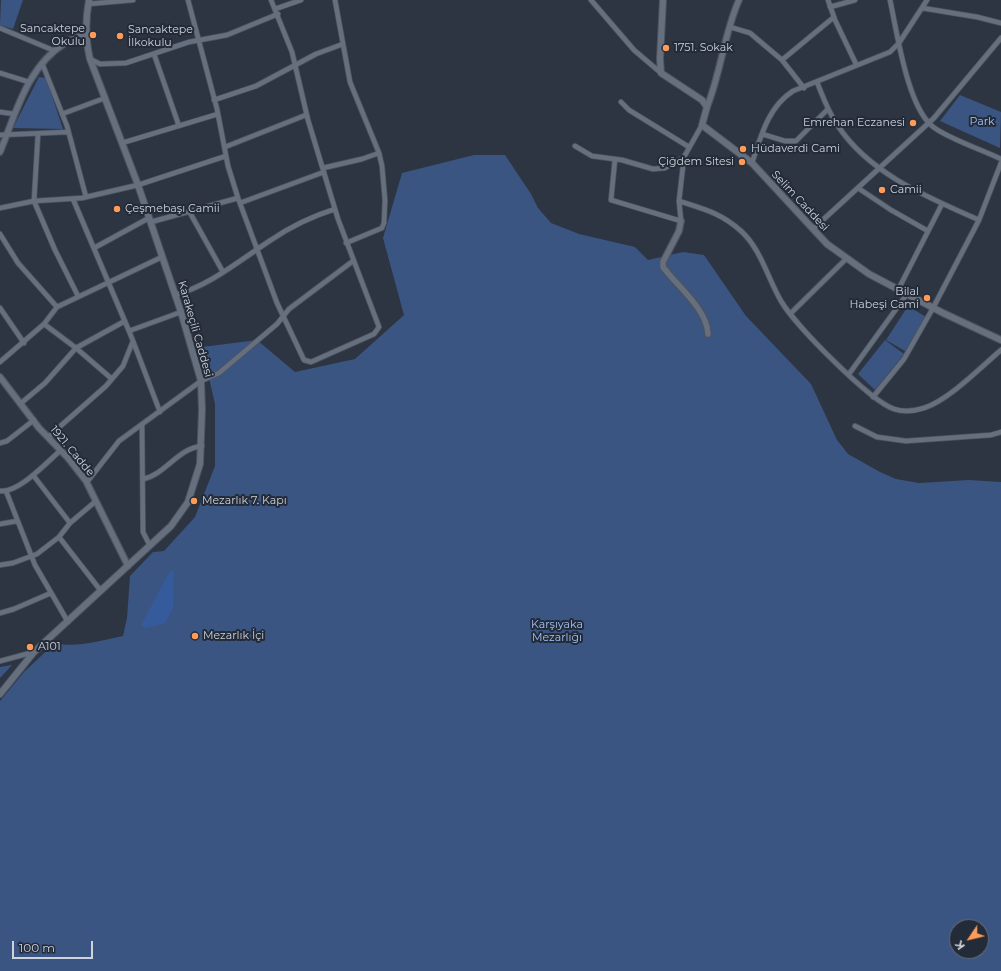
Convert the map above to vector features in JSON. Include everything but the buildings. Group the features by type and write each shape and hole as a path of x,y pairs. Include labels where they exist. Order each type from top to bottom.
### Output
{"main road":[{"path":"663,0 660,59 661,73 702,100 707,107 702,126"},
{"name":"Karakeçili Caddesi","path":"0,694 34,652 171,526 188,502 200,464 202,446 200,381 181,312 150,220 90,59 85,34 88,2"},
{"name":"Selim Caddesi","path":"702,126 752,163 827,244 868,274 933,308 1001,340"}],"street":[{"path":"88,2 133,0"},
{"path":"188,0 218,114 226,156 238,198 283,317 304,360 309,362 376,332 379,325 346,243 306,115 292,52 278,14 271,0"},
{"path":"275,9 301,0"},
{"path":"335,0 350,82 379,153 384,180 384,225 378,231 346,243"},
{"path":"591,0 634,50 661,73"},
{"path":"707,107 714,89 730,27 739,0"},
{"path":"828,0 834,17 856,64"},
{"path":"830,7 855,0"},
{"path":"890,0 899,43 916,103 921,113 929,123 943,132 1001,159"},
{"path":"752,163 764,125 781,98 793,91 804,88 856,64 890,52 899,43 927,0"},
{"path":"922,8 977,17 1001,23"},
{"path":"90,59 100,64 107,65 126,63 198,40 227,36 278,14"},
{"path":"782,60 834,17"},
{"path":"730,27 750,33 782,60 804,88"},
{"path":"0,28 55,51"},
{"path":"0,152 14,114 29,82 42,63 66,42 85,34"},
{"path":"813,229 929,123 1001,38"},
{"path":"214,100 256,86 295,64 324,50 343,44"},
{"path":"154,54 179,126"},
{"path":"42,63 68,132 86,197"},
{"path":"0,73 29,82"},
{"path":"817,82 828,109 840,130 867,160 901,182 942,204 978,220"},
{"path":"62,114 105,98"},
{"path":"621,102 629,110 689,147"},
{"path":"762,134 785,141 796,141 828,109"},
{"path":"0,112 14,114"},
{"path":"122,144 218,114"},
{"path":"225,148 306,115"},
{"path":"702,126 684,157 679,201 681,221 679,232 663,262 663,267 691,299 708,327 708,334"},
{"path":"0,135 68,132"},
{"path":"38,134 34,201 49,237 78,296"},
{"path":"575,146 592,156 615,159 653,169 665,168 684,157"},
{"path":"240,203 323,170 379,153"},
{"path":"0,208 34,201 86,197 138,185 226,156"},
{"path":"615,159 611,200 681,221"},
{"path":"873,397 904,359 933,308 978,220 1001,162"},
{"path":"858,188 891,210 928,231"},
{"path":"94,248 150,220 238,198"},
{"path":"73,199 130,331 160,412"},
{"path":"679,201 716,212 742,232 759,255 782,302 790,314 821,348 873,397 893,409 903,411 925,408 956,389 1001,350"},
{"path":"898,290 942,204"},
{"path":"175,295 189,291 224,272 287,230 318,214 335,209"},
{"path":"189,211 224,272"},
{"path":"0,234 18,263 57,307"},
{"path":"0,362 24,343 44,324 57,307 108,281 162,257"},
{"path":"790,314 847,258"},
{"path":"87,482 112,448 200,381 219,372 283,317 289,309 353,261"},
{"path":"850,374 907,294"},
{"path":"0,308 24,343"},
{"path":"130,331 181,312"},
{"path":"20,404 45,383 76,348 125,321"},
{"path":"44,324 76,348 112,379"},
{"path":"48,437 112,379 123,366 133,341"},
{"name":"1921. Cadde","path":"1,382 87,482 128,566"},
{"path":"0,444 7,442 34,420"},
{"path":"142,425 143,532 150,546"},
{"path":"855,426 877,437 906,441 991,435 1001,432"},
{"path":"143,479 152,476 188,450 202,446"},
{"path":"0,491 15,488 33,475 61,450"},
{"path":"33,475 70,523"},
{"path":"6,491 32,557 68,622"},
{"path":"0,565 32,557 59,537 70,523 96,501"},
{"path":"0,524 17,521"},
{"path":"59,537 101,591"},
{"path":"0,613 14,609 51,593"},
{"path":"0,661 34,652"}],"green space":[{"path":"1,0 23,0 13,29 0,25"},
{"path":"39,77 46,78 63,129 13,128"},
{"name":"Park","path":"960,95 1001,112 1000,148 940,121"},
{"name":"Karşıyaka Mezarlığı","path":"474,155 505,155 531,194 538,208 551,223 579,234 635,247 648,260 683,252 704,255 746,316 811,384 837,440 848,454 896,479 919,483 969,480 1001,482 1001,971 0,971 0,701 24,672 56,642 69,645 123,636 127,618 130,576 153,552 164,551 195,517 215,466 215,404 202,347 257,340 295,372 355,359 404,315 383,238 402,173"},
{"path":"908,306 926,317 905,351 886,340"},
{"path":"885,340 904,354 875,390 858,374"},
{"path":"12,665 0,678 0,667"}],"shaded area":[{"path":"170,571 174,571 173,608 165,623 145,628 141,625"}],"place":[{"name":"Sancaktepe Okulu","path":"93,35"},
{"name":"Sancaktepe İlkokulu","path":"120,36"},
{"name":"1751. Sokak","path":"666,48"},
{"name":"Emrehan Eczanesi","path":"913,123"},
{"name":"Hüdaverdi Cami","path":"743,149"},
{"name":"Çiğdem Sitesi","path":"742,162"},
{"name":"Camii","path":"882,190"},
{"name":"Çeşmebaşı Camii","path":"117,209"},
{"name":"Bilal Habeşi Cami","path":"927,298"},
{"name":"Mezarlık 7. Kapı","path":"194,501"},
{"name":"Mezarlık İçi","path":"195,636"},
{"name":"A101","path":"30,647"}]}
